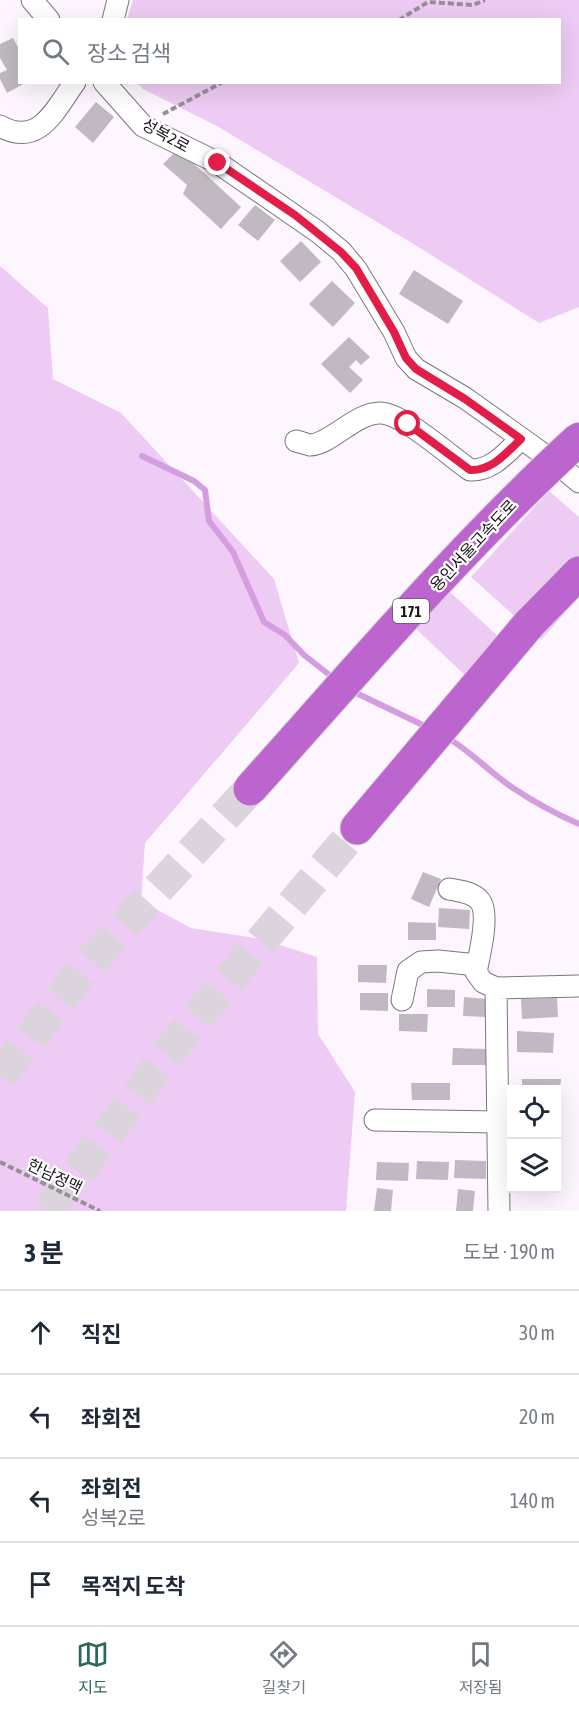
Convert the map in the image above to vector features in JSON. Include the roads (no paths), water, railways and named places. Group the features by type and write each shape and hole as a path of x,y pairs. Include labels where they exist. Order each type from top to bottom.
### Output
{"highway":[{"name":"용인서울고속도로","path":"250,789 458,559 538,477 579,439"},
{"path":"357,828 529,624 579,573"}],"street":[{"path":"32,0 47,18"},
{"path":"114,18 118,0"},
{"path":"0,126 10,132 26,134 42,126 74,84"},
{"name":"성복2로","path":"106,84 144,126 218,163 318,232 356,268 385,316 406,358 416,369 465,399 579,482"},
{"path":"296,441 311,445 370,414 382,413 408,424 470,470 480,470 494,464 521,439"},
{"path":"449,889 467,892 480,900 483,929 476,972 483,981 496,988 579,986"},
{"path":"402,1000 408,971 421,962 438,961 477,965"},
{"path":"496,988 499,1211"},
{"path":"375,1120 497,1122"}],"waterway":[{"path":"142,456 194,481 205,490 209,521 233,552 264,622 285,635 304,655 336,680"},
{"path":"352,691 429,728"},
{"path":"446,737 513,788 545,808 579,824"}],"tunnel":[{"path":"0,1076 85,968 250,789"},
{"path":"48,1211 187,1029 357,828"}]}
